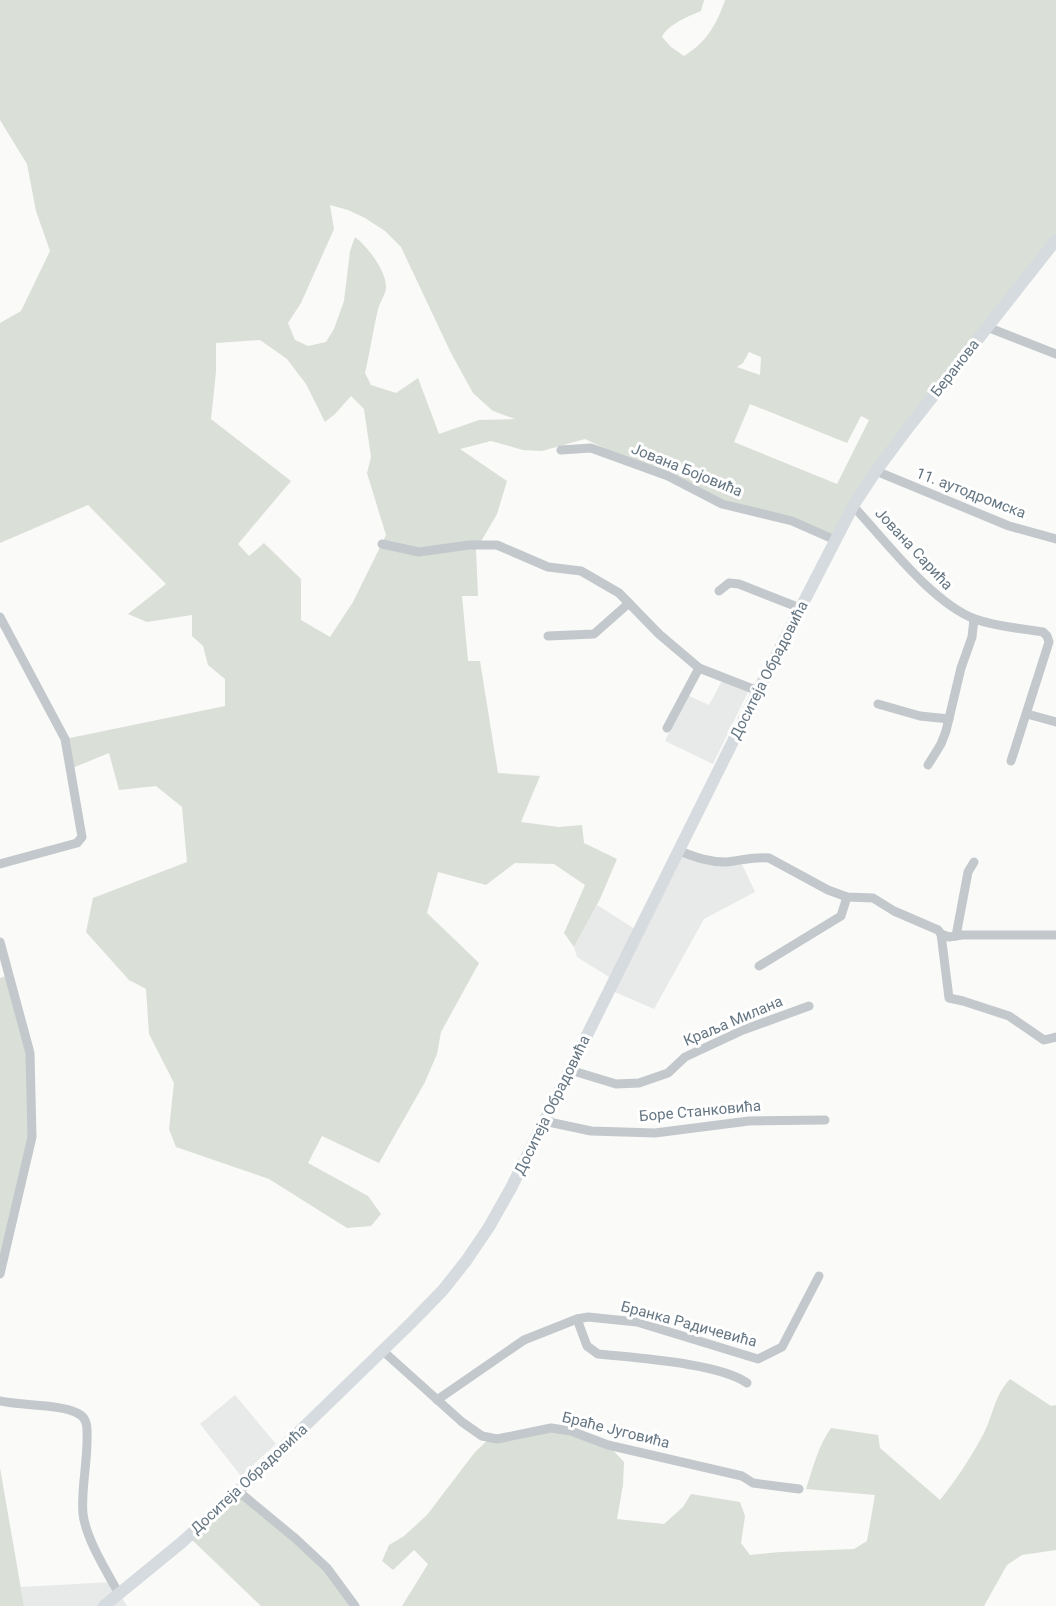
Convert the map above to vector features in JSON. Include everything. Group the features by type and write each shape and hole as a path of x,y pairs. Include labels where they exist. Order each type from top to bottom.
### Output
{"main road":[{"name":"Беранова","path":"855,502 876,471 1056,240"},
{"name":"Доситеја Обрадовића","path":"104,1606 181,1543 237,1491 383,1351 443,1290 466,1261 493,1219 544,1121 758,691 855,502"}],"street":[{"path":"987,327 1056,354"},
{"name":"Јована Бојовића","path":"561,450 591,448 668,476 722,504 792,521 835,540"},
{"name":"11. аутодромска","path":"876,471 1009,526 1056,539"},
{"name":"Јована Сарића","path":"855,502 944,602 974,619 998,626 1043,632 1047,636 1049,642 1011,761"},
{"path":"382,544 419,552 469,545 497,545 548,567 581,572 619,593 658,634 699,668 758,691"},
{"path":"719,591 729,583 739,584 800,608"},
{"path":"548,636 594,634 629,603"},
{"path":"0,617 65,739 82,837 77,843 0,864"},
{"path":"928,765 941,744 949,719 959,675 972,637 974,619"},
{"path":"667,729 699,668"},
{"path":"878,704 920,716 949,719"},
{"path":"1027,714 1056,722"},
{"path":"679,851 703,861 727,862 769,858 801,877 847,897 873,898 894,911 950,937 1055,935"},
{"path":"956,936 968,872 974,861"},
{"path":"759,966 841,915 847,897"},
{"path":"941,934 949,998 963,1000 1009,1016 1044,1040 1056,1037"},
{"path":"0,942 30,1053 32,1137 0,1274"},
{"name":"Краља Милана","path":"570,1070 616,1084 639,1083 668,1073 686,1057 743,1030 809,1006"},
{"name":"Боре Станковића","path":"544,1121 591,1131 655,1133 748,1121 825,1120"},
{"name":"Бранка Радичевића","path":"438,1400 524,1340 577,1319 588,1317 637,1322 758,1359 782,1347 819,1276"},
{"path":"577,1319 587,1346 598,1354 703,1368 728,1374 747,1383"},
{"name":"Браће Југовића","path":"383,1351 462,1422 482,1436 490,1438 551,1428 571,1431 608,1445 742,1476 753,1483 799,1489"},
{"path":"0,1401 65,1409 78,1413 84,1419 87,1424 83,1502 86,1527 119,1594"},
{"path":"237,1491 296,1539 327,1568 355,1606"}],"shaded area":[{"path":"0,0 704,0 701,11 674,24 662,37 684,56 705,39 725,0 1056,0 1056,240 908,428 835,540 792,521 722,504 585,439 542,451 523,450 491,441 460,449 507,481 497,514 476,550 478,596 462,596 468,661 480,661 498,773 540,776 521,822 559,827 582,825 584,843 617,859 600,899 574,947 564,933 585,885 554,864 515,863 486,885 438,872 427,913 479,963 441,1032 437,1054 425,1082 379,1163 322,1136 308,1163 368,1196 381,1214 371,1226 347,1228 269,1179 176,1147 169,1129 174,1083 149,1034 146,989 129,980 86,932 93,898 187,862 182,807 156,786 119,790 109,753 70,769 65,739 225,706 225,679 208,665 203,646 192,636 192,615 147,622 128,614 166,584 88,505 0,543 0,323 21,311 50,251 36,211 27,164 0,120","holes":["330,205 365,218 385,231 401,247 451,353 473,393 493,411 515,419 479,420 439,434 418,378 396,393 371,385 365,373 378,309 386,287 383,273 375,259 355,237 350,251 344,301 334,329 326,342 308,346 295,340 288,323 301,303 334,229","260,340 287,359 306,384 325,422 351,396 364,409 371,457 367,473 386,535 353,602 330,637 301,620 301,579 264,543 249,556 238,544 291,481 211,419 216,372 216,343","749,352 761,357 760,375 737,367 743,363","750,404 847,443 861,416 869,420 837,484 734,442"]},
{"path":"724,677 750,688 713,764 665,741 687,695 709,705"},
{"path":"679,851 703,861 740,860 755,892 704,919 654,1009 610,990 614,980 577,957 574,947 597,905 638,931"},
{"path":"9,975 30,1053 31,1131 0,1276 0,978"},
{"path":"1010,1379 1051,1406 1056,1405 1056,1550 1022,1555 1007,1565 984,1606 402,1606 428,1564 414,1550 393,1570 382,1561 389,1545 404,1536 427,1515 475,1452 490,1438 571,1431 608,1445 624,1462 623,1485 617,1519 664,1524 683,1507 691,1494 740,1502 745,1516 741,1543 750,1555 854,1549 867,1541 875,1495 806,1489 819,1450 831,1428 878,1435 880,1448 940,1500 974,1451 1001,1392"},
{"path":"235,1395 276,1444 241,1476 200,1424"},
{"path":"0,1468 24,1606 0,1606"},
{"path":"238,1491 296,1539 355,1606 261,1606 188,1536"},
{"path":"112,1582 127,1606 24,1606 21,1587"}]}
